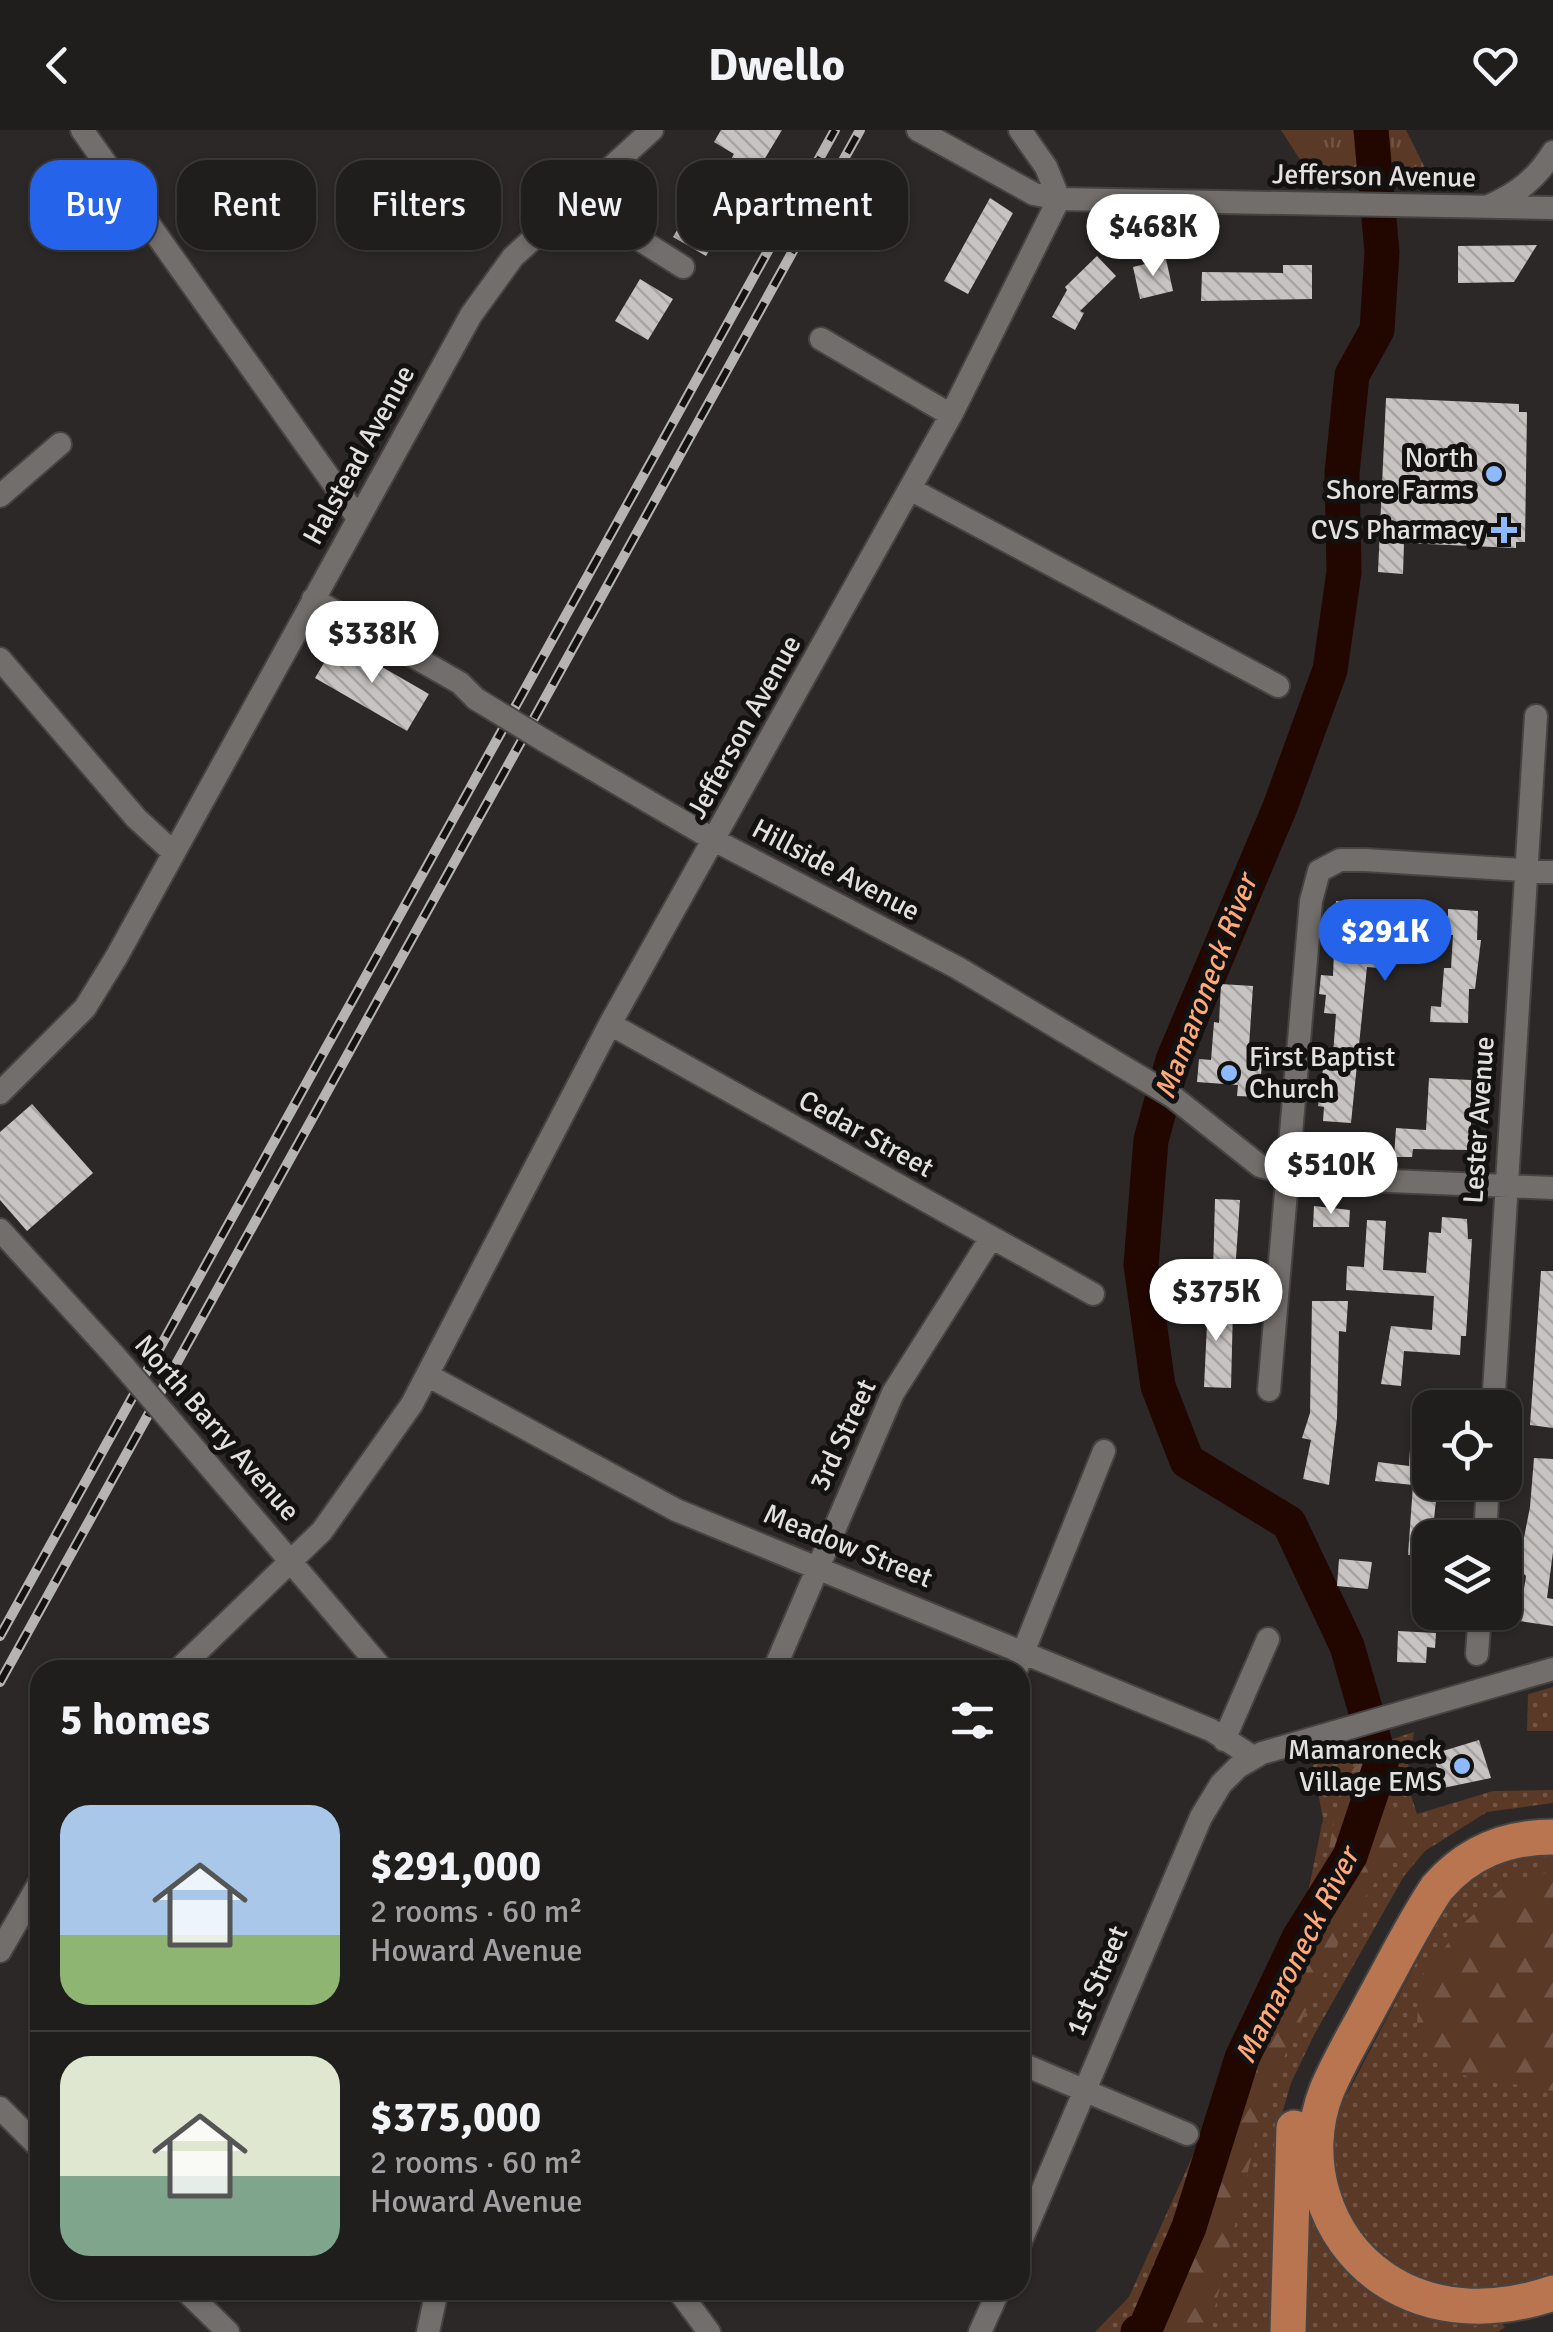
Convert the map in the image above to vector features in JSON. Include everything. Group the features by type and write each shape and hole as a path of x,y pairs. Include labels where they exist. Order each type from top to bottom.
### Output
{"highway":[{"path":"1288,2332 1294,2128 1316,2062 1397,1911 1433,1860 1482,1827 1521,1816 1553,1815"},
{"path":"1553,1836 1523,1838 1490,1847 1460,1865 1438,1888 1335,2073 1321,2110 1316,2151 1321,2190 1336,2228 1360,2260 1394,2286 1433,2301 1474,2306 1553,2293"}],"street":[{"path":"82,130 358,518"},
{"name":"Halstead Avenue","path":"610,160 628,138 652,130"},
{"path":"918,130 964,140 1034,194 1059,199"},
{"path":"1020,130 1046,167 1059,199"},
{"path":"1485,208 1514,195 1538,175 1553,152"},
{"name":"Jefferson Avenue","path":"188,1660 292,1560 358,1483 427,1375 610,1024 716,841 951,415 1059,199 1553,208"},
{"name":"Halstead Avenue","path":"0,1093 85,1008 471,315 521,249"},
{"path":"656,250 683,267"},
{"path":"822,339 951,415"},
{"path":"0,496 60,444"},
{"path":"910,489 1278,686"},
{"name":"Hillside Avenue","path":"313,599 460,683 476,699 716,841 958,968 1178,1100 1260,1166 1286,1173"},
{"path":"0,659 136,818 174,854"},
{"name":"Lester Avenue","path":"1494,1390 1536,716"},
{"path":"1269,1390 1286,1173 1317,880 1324,866 1340,860 1553,872"},
{"name":"Cedar Street","path":"610,1024 1093,1294"},
{"path":"1286,1173 1553,1188"},
{"name":"North Barry Avenue","path":"0,1230 114,1354 375,1660"},
{"name":"3rd Street","path":"778,1660 894,1393 990,1238"},
{"name":"Meadow Street","path":"427,1375 676,1510 818,1565 1020,1660"},
{"path":"1020,1660 1104,1452"},
{"path":"1477,1654 1479,1630"},
{"path":"1224,1740 1268,1638"},
{"name":"Meadow Street","path":"1030,1664 1224,1740 1254,1757"},
{"path":"1254,1757 1390,1713 1553,1669"},
{"name":"1st Street","path":"1030,2219 1201,1817 1222,1784 1254,1757"},
{"path":"0,1952 30,1900"},
{"path":"1030,2067 1187,2134"},
{"path":"0,2108 30,2138"},
{"path":"195,2300 228,2332"},
{"path":"428,2332 435,2300"},
{"path":"685,2300 709,2332"},
{"path":"980,2332 994,2300"}],"green space":[{"path":"1281,130 1406,130 1432,182 1311,177"},
{"path":"1553,1687 1553,1731 1527,1731 1528,1694"},
{"path":"1414,1732 1406,1780 1417,1814 1493,1791 1553,1790 1553,1803 1487,1812 1425,1851 1404,1876 1314,2035 1291,2083 1278,2128 1274,2332 1095,2332 1129,2297 1305,1907 1323,1819 1313,1765"},
{"path":"1356,1764 1366,1764 1397,1811 1401,1841 1344,1931 1277,2072 1262,2113 1209,2332 1128,2332 1325,1868 1342,1782"},
{"path":"1553,1848 1553,2274 1496,2288 1446,2288 1392,2260 1349,2217 1335,2171 1335,2117 1452,1894 1488,1861"},
{"path":"1553,1871 1553,2091 1463,2075 1434,2057 1417,2025 1419,1980 1465,1922 1506,1885"},
{"path":"1306,2171 1364,2281 1495,2316 1505,2327 1498,2332 1301,2332"}],"building":[{"path":"721,130 782,130 764,160 730,160 734,154 714,142"},
{"path":"990,198 1013,213 968,294 944,281"},
{"path":"1537,245 1514,282 1458,283 1458,246"},
{"path":"1097,256 1116,276 1080,311 1084,313 1075,330 1052,317 1067,290 1065,287"},
{"path":"1166,259 1173,291 1140,299 1133,267"},
{"path":"1283,265 1312,265 1312,299 1201,301 1202,272 1283,273"},
{"path":"640,279 673,299 648,340 615,321"},
{"path":"1386,398 1519,404 1519,412 1527,412 1525,542 1516,542 1516,548 1404,543 1403,574 1378,572"},
{"path":"337,641 429,694 407,731 315,678"},
{"path":"1336,901 1404,905 1403,913 1448,916 1448,909 1478,911 1477,940 1481,940 1475,989 1469,989 1468,1023 1430,1022 1431,1006 1441,1007 1444,968 1451,968 1453,935 1381,930 1379,968 1367,967 1351,1123 1323,1121 1324,1107 1318,1106 1323,1069 1332,1069 1336,1014 1324,1013 1326,995 1319,994 1321,975 1333,976"},
{"path":"1221,984 1253,986 1248,1062 1262,1063 1259,1097 1237,1096 1238,1085 1197,1082 1199,1059 1211,1060 1214,1022 1219,1023"},
{"path":"1429,1078 1471,1080 1471,1150 1413,1149 1412,1157 1394,1157 1396,1128 1426,1130"},
{"path":"32,1104 93,1173 27,1231 0,1200 0,1132"},
{"path":"1215,1199 1240,1200 1235,1273 1213,1272"},
{"path":"1314,1206 1350,1210 1349,1227 1313,1227"},
{"path":"1442,1217 1467,1219 1468,1239 1472,1239 1466,1336 1461,1336 1460,1355 1404,1351 1401,1386 1381,1384 1391,1326 1432,1330 1434,1296 1346,1290 1347,1266 1364,1267 1367,1220 1386,1221 1383,1270 1426,1273 1429,1232 1441,1233"},
{"path":"1175,1265 1203,1267 1202,1301 1179,1301 1179,1294 1174,1294"},
{"path":"1541,1271 1553,1271 1553,1428 1530,1425"},
{"path":"1312,1301 1348,1301 1346,1332 1339,1331 1337,1418 1329,1485 1303,1479 1311,1440 1302,1438 1310,1413"},
{"path":"1189,1306 1233,1308 1231,1388 1204,1387 1207,1324 1188,1323"},
{"path":"1412,1433 1412,1485 1375,1481 1378,1462 1409,1466"},
{"path":"1534,1458 1553,1459 1553,1552 1547,1598 1553,1599 1553,1626 1522,1621 1526,1576 1522,1572 1522,1548"},
{"path":"1412,1499 1436,1500 1434,1520 1412,1520 1412,1555 1408,1555"},
{"path":"1339,1559 1372,1562 1368,1589 1337,1586"},
{"path":"1398,1631 1436,1633 1435,1648 1427,1647 1426,1663 1397,1662"},
{"name":"Mamaroneck Village EMS","path":"1479,1740 1491,1778 1443,1788 1433,1754"}],"waterway":[{"name":"Mamaroneck River","path":"1138,2332 1146,2327 1189,2227 1242,2058 1299,1938 1350,1856 1381,1764 1347,1646 1289,1523 1187,1461 1158,1386 1141,1265 1151,1140 1173,1060 1280,807 1330,670 1344,572 1342,473 1352,375 1377,330 1382,252 1371,130"}],"railway":[{"path":"0,1636 835,130"},
{"path":"0,1682 860,130"}],"place":[{"name":"North Shore Farms","path":"1494,474"},
{"name":"CVS Pharmacy","path":"1504,530"},
{"name":"First Baptist Church","path":"1229,1073"},
{"name":"Mamaroneck Village EMS","path":"1462,1766"}]}
